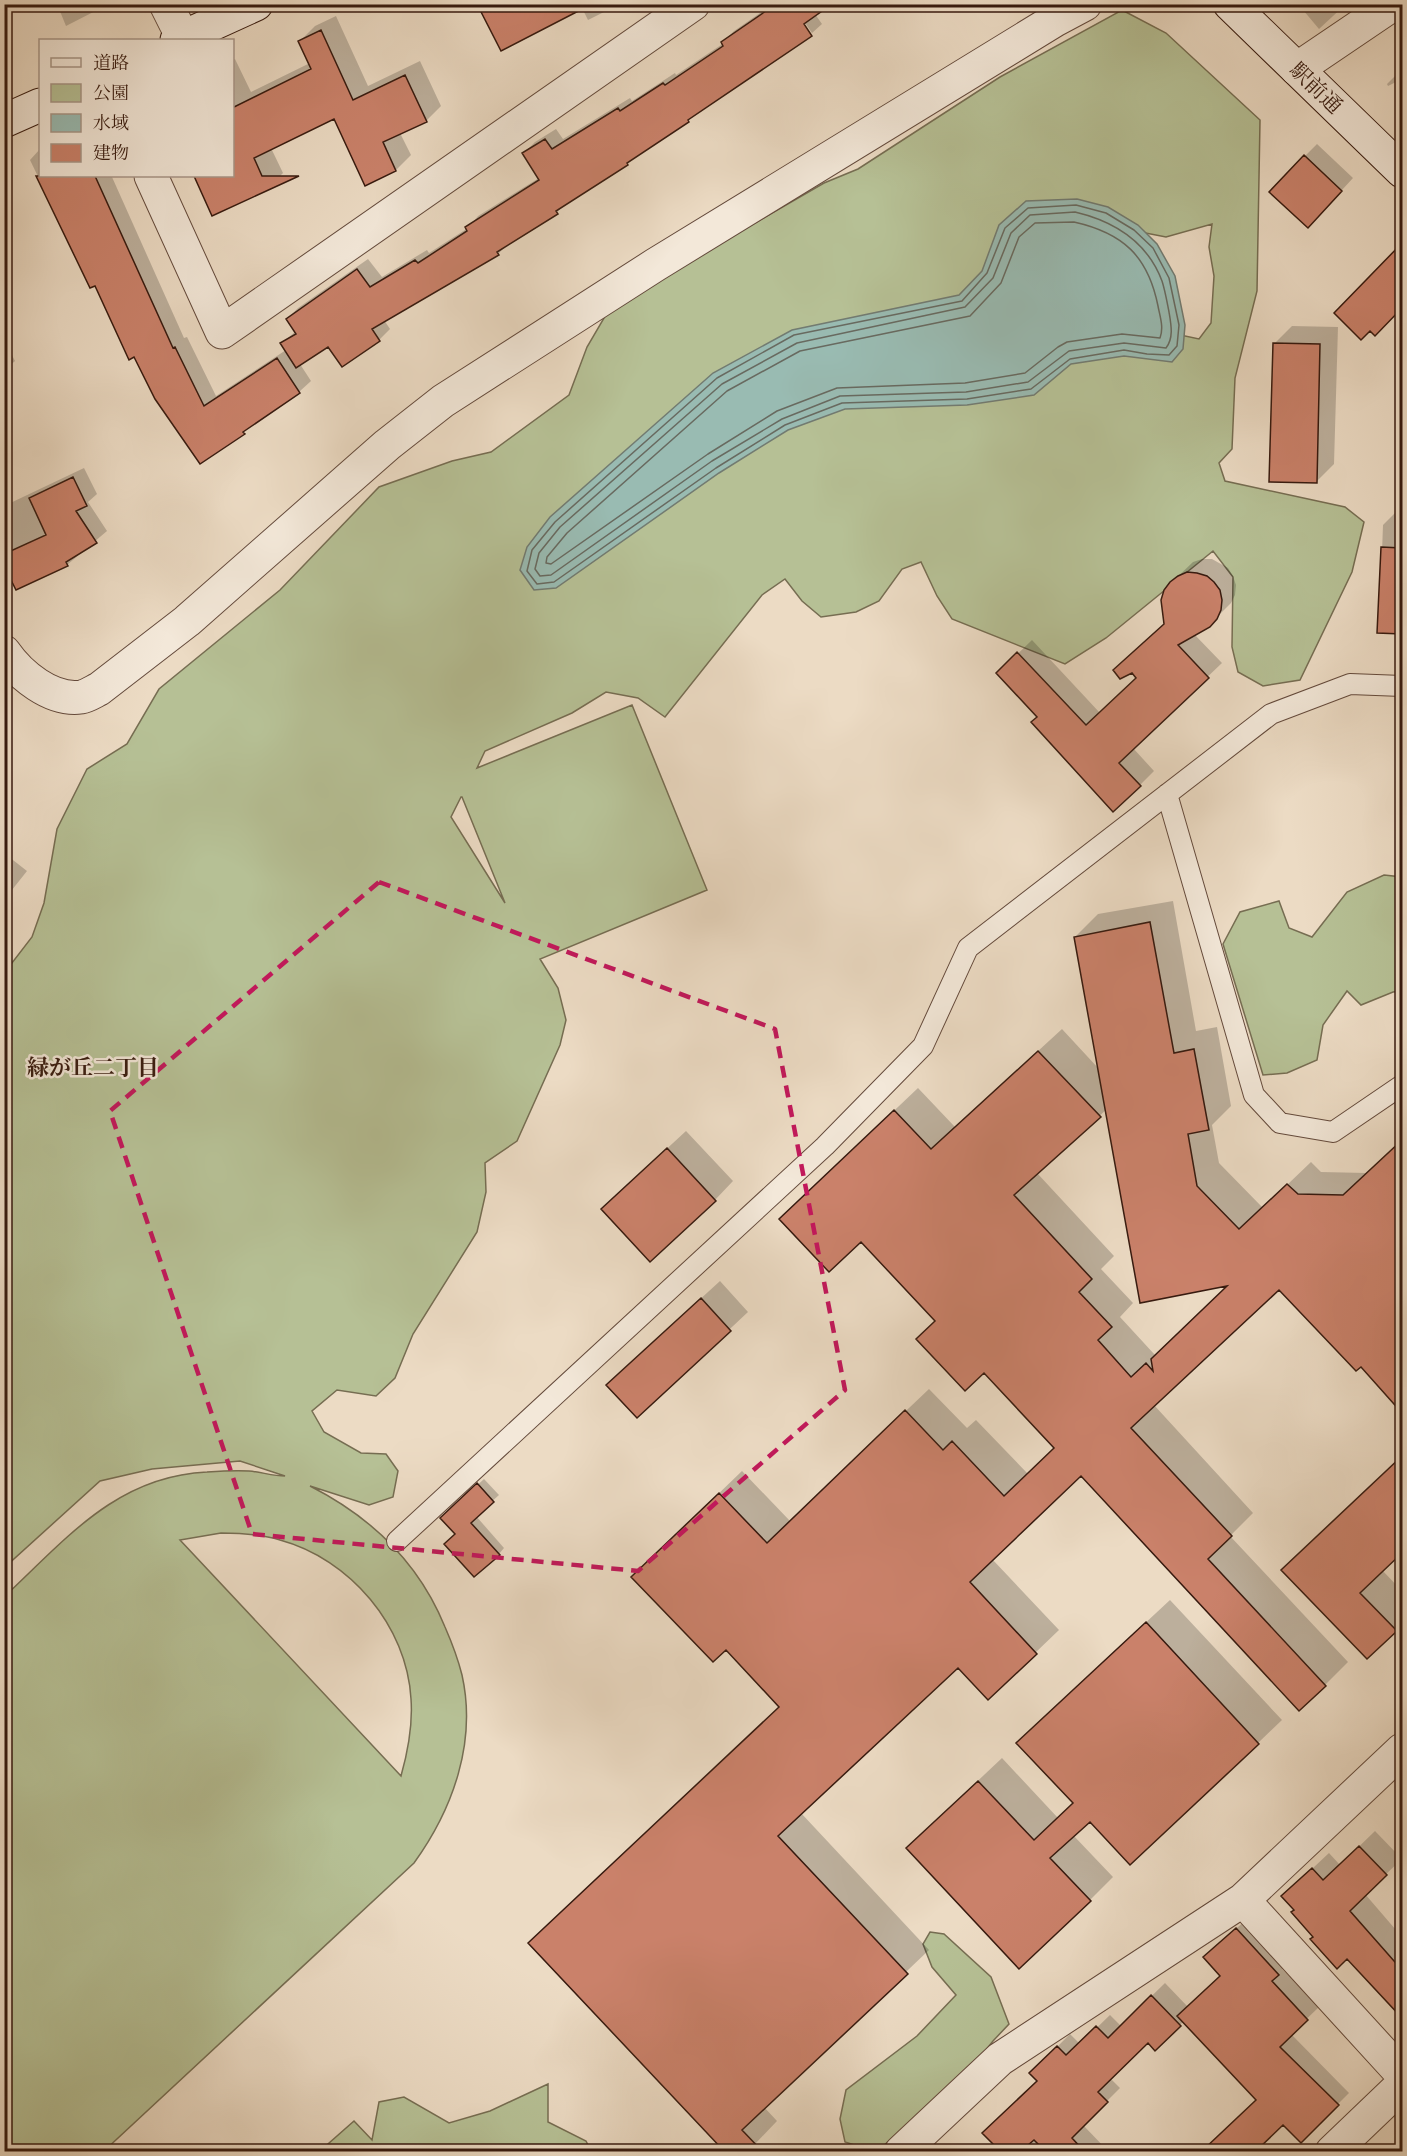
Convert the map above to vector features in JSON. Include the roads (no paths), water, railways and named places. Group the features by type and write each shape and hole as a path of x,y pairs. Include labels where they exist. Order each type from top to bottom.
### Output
{"street":[{"path":"166,4 180,39 256,4"},
{"path":"151,177 222,332 693,4"},
{"path":"4,652 26,676 52,692 68,697 82,697 99,690 187,621 387,446 443,401 655,264 1085,4"},
{"name":"駅前通","path":"1230,4 1402,171"},
{"path":"1297,69 1392,4"},
{"path":"4,121 39,105"},
{"path":"901,2151 1000,2059 1243,1900 1402,1750"},
{"path":"1243,1900 1402,2074"},
{"path":"1332,2151 1402,2085"}],"lane":[{"path":"396,1541 825,1146 923,1046 968,948 1271,714 1350,684 1402,686"},
{"path":"1167,795 1254,1095 1280,1123 1333,1132 1402,1085"}],"water":[{"path":"1077,199 1108,207 1138,225 1157,244 1175,276 1185,325 1183,349 1172,362 1124,356 1071,364 1034,395 967,405 845,409 788,430 719,473 556,588 534,590 520,570 527,547 550,517 713,373 792,330 959,295 982,271 999,225 1026,201"}],"district":[{"name":"緑が丘二丁目","path":"93,1067"}]}
